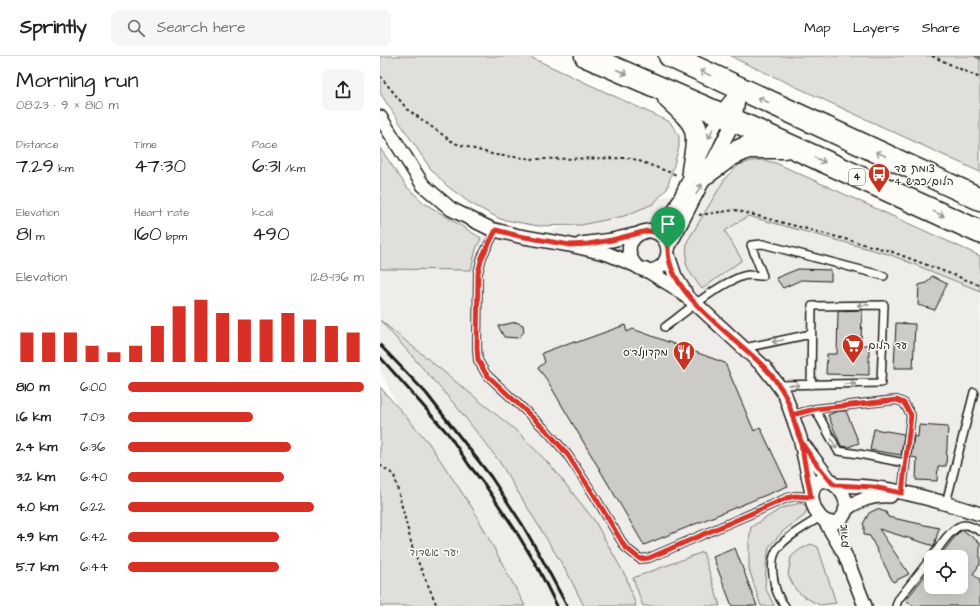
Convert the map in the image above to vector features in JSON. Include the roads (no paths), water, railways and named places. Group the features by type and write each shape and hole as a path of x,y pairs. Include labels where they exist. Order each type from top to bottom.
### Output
{"highway":[{"name":"4","path":"586,56 980,232"},
{"path":"670,56 740,90 980,199"},
{"path":"658,87 693,121 697,131 696,174"},
{"path":"696,174 748,147 792,147"}],"street":[{"path":"570,245 588,244 638,234 663,227 672,216 696,174 727,118 740,90"},
{"path":"380,117 423,185 451,209 469,219 496,230 608,254 640,268 674,287 696,304 764,367 785,395 800,438 813,504 823,519 834,523 839,521 844,513 858,501 875,496 928,499"},
{"path":"638,234 630,243 629,249 631,260 640,268 657,269 662,265 684,217 696,174"},
{"path":"651,231 661,235 667,243 675,276 696,304"},
{"path":"800,438 813,459 845,497 844,513"},
{"path":"812,495 813,487 818,482 826,481 834,484 873,487 902,493 980,514"},
{"name":"אודם","path":"844,513 842,532 845,555"},
{"name":"אודם","path":"823,519 845,555 865,606"}],"lane":[{"path":"496,230 482,257 478,273 478,360 486,374 547,431 567,454 594,495 625,547 632,554 640,559 649,558 787,498 812,495"},
{"path":"665,327 696,304 734,280 748,275 763,276 751,245 763,244 884,276"},
{"path":"778,385 811,385 881,383 884,304 812,306 811,385"},
{"path":"744,348 811,334"},
{"path":"946,504 974,392"},
{"path":"792,415 815,409 897,400 904,403 911,415 902,493"},
{"path":"815,409 838,452 859,454 905,463"},
{"path":"785,606 773,583 772,565 776,551 784,542 823,519"},
{"path":"937,550 954,529 961,525 966,525 980,531"},
{"path":"896,606 898,600 924,567"}],"waterway":[{"path":"976,56 980,58"}],"railway":[{"path":"380,345 426,393 491,477 522,524 567,606"},
{"path":"380,357 449,435 469,465 485,485 514,528 538,568 557,606"}],"place":[{"name":"צומת עד הלום/כביש 4","path":"879,194"},
{"name":"עד הלום","path":"853,364"},
{"name":"מקדונלד'ס","path":"684,372"}],"park label":[{"name":"יער אשדוד","path":"434,552"}]}
